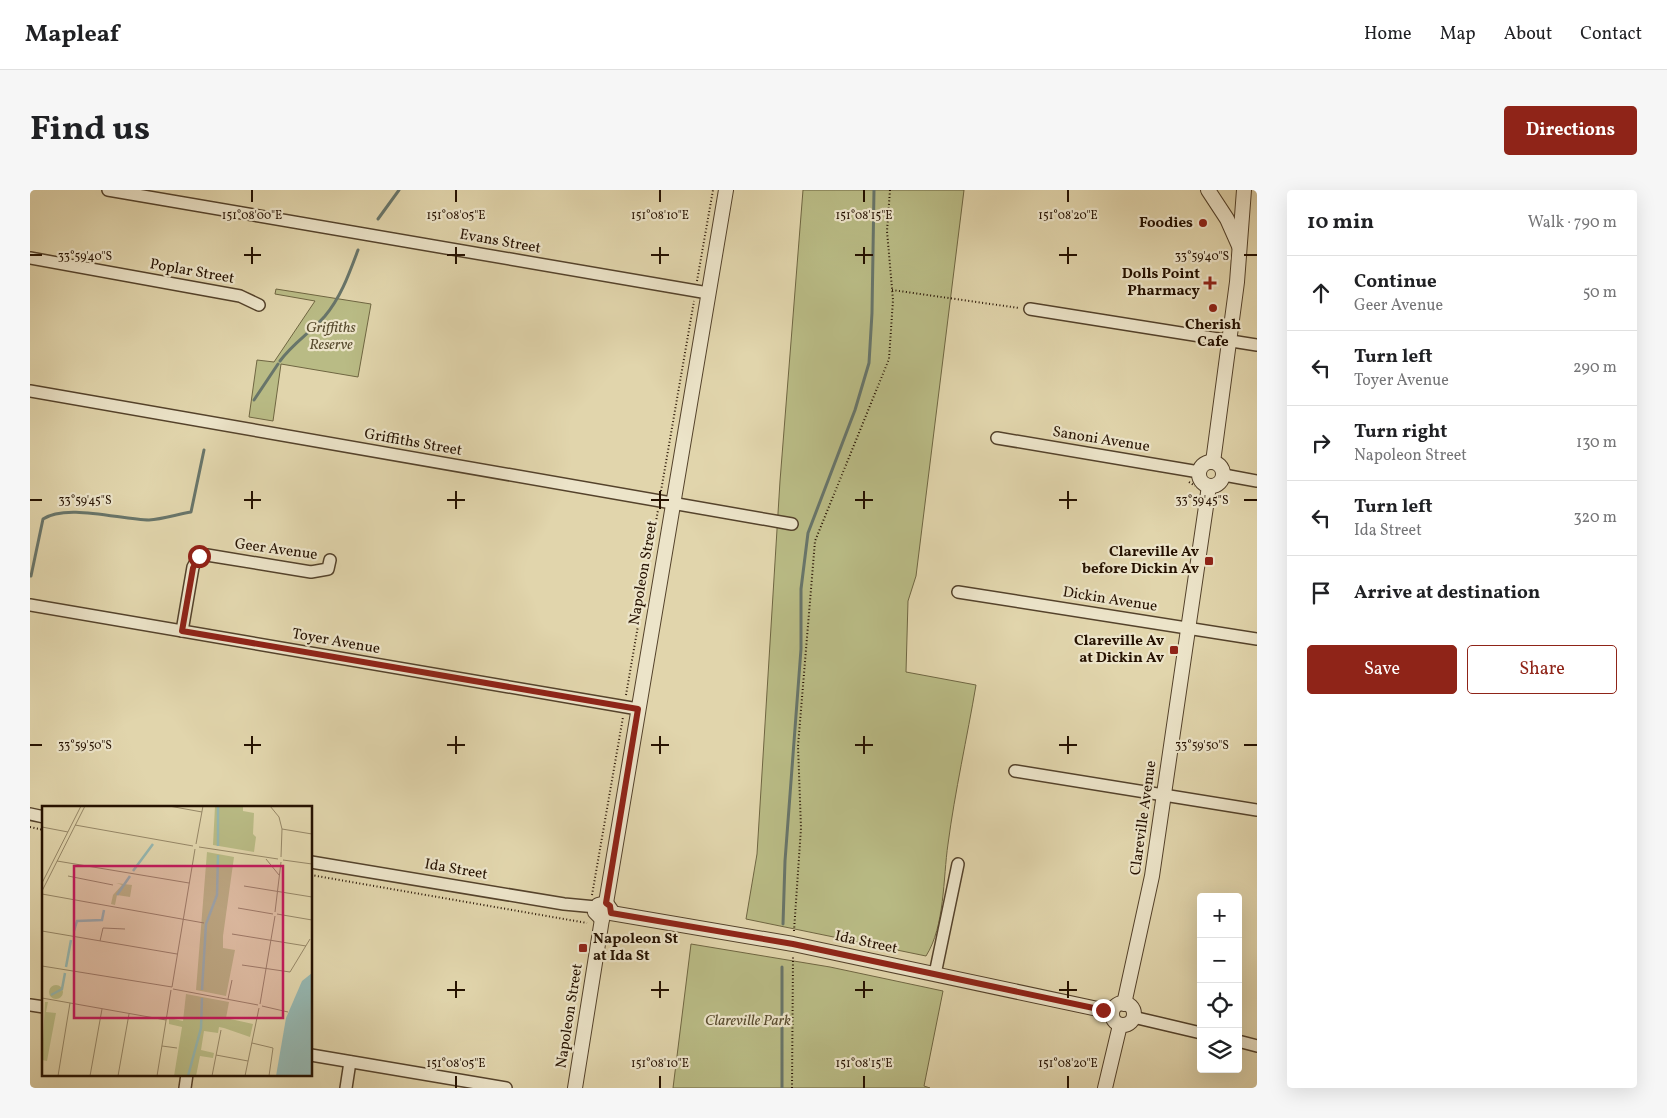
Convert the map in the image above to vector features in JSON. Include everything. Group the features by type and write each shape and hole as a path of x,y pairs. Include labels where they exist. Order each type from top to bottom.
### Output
{"street":[{"name":"Evans Street","path":"108,190 702,292"},
{"name":"Napoleon Street","path":"575,1088 631,708 702,292 726,190"},
{"path":"1208,190 1227,219 1240,249"},
{"path":"1213,462 1230,340 1240,249 1244,190"},
{"name":"Poplar Street","path":"30,258 240,296 258,305"},
{"path":"1030,309 1257,345"},
{"name":"Griffiths Street","path":"30,391 792,524"},
{"name":"Sanoni Avenue","path":"997,438 1199,472"},
{"path":"1213,462 1220,465 1224,475 1217,485 1209,486 1200,479 1199,472 1206,463 1213,462"},
{"path":"1224,475 1257,481"},
{"name":"Clareville Avenue","path":"1118,1008 1152,876 1209,486"},
{"name":"Geer Avenue","path":"182,631 193,568 199,556 207,555 311,572 328,569 330,560"},
{"name":"Dickin Avenue","path":"958,592 1257,639"},
{"name":"Toyer Avenue","path":"30,605 631,708"},
{"path":"1015,771 1257,810"},
{"name":"Ida Street","path":"312,862 564,904 601,908 1118,1008"},
{"path":"935,974 958,864"},
{"path":"1118,1008 1132,1010 1133,1017 1130,1022 1120,1025 1113,1019 1118,1008"},
{"path":"1133,1017 1197,1032"},
{"path":"1106,1088 1120,1025"},
{"path":"1242,1042 1257,1046"},
{"path":"312,1055 506,1088"},
{"path":"346,1088 350,1062"}],"path":[{"name":"Napoleon Street","path":"601,908 631,708 702,292 713,190"},
{"path":"792,1088 793,944 801,828 798,746 815,540 889,359 892,290 886,231 890,190"},
{"path":"892,290 1030,309"},
{"path":"1189,482 1195,486"},
{"name":"Ida Street","path":"312,876 588,923"}],"green space":[{"path":"803,190 964,190 916,576 908,601 906,672 976,685 951,824 940,916 937,931 926,956 746,919 757,854 780,481"},
{"name":"Griffiths Reserve","path":"276,289 371,304 358,377 281,364 273,421 249,417 257,360 274,362 315,301 275,294"},
{"name":"Clareville Park","path":"691,944 830,967 943,991 924,1086 930,1088 673,1088"}],"waterway":[{"path":"378,219 399,190"},
{"path":"783,924 785,861 801,649 801,589 808,533 855,410 869,363 872,313 874,190"},
{"path":"280,361 331,309 344,285 358,250"},
{"path":"254,400 278,364"},
{"path":"31,576 43,519 53,514 80,512 149,520 191,512 204,450"},
{"path":"782,967 782,1088"}],"place":[{"name":"Foodies","path":"1203,223"},
{"name":"Dolls Point Pharmacy","path":"1210,283"},
{"name":"Cherish Cafe","path":"1213,308"},
{"name":"Clareville Av before Dickin Av","path":"1209,561"},
{"name":"Clareville Av at Dickin Av","path":"1174,650"},
{"name":"Napoleon St at Ida St","path":"583,948"}],"route":[{"path":"199,556 194,562 182,631 638,709 606,903 610,906 611,913 793,944 1103,1010"}]}
